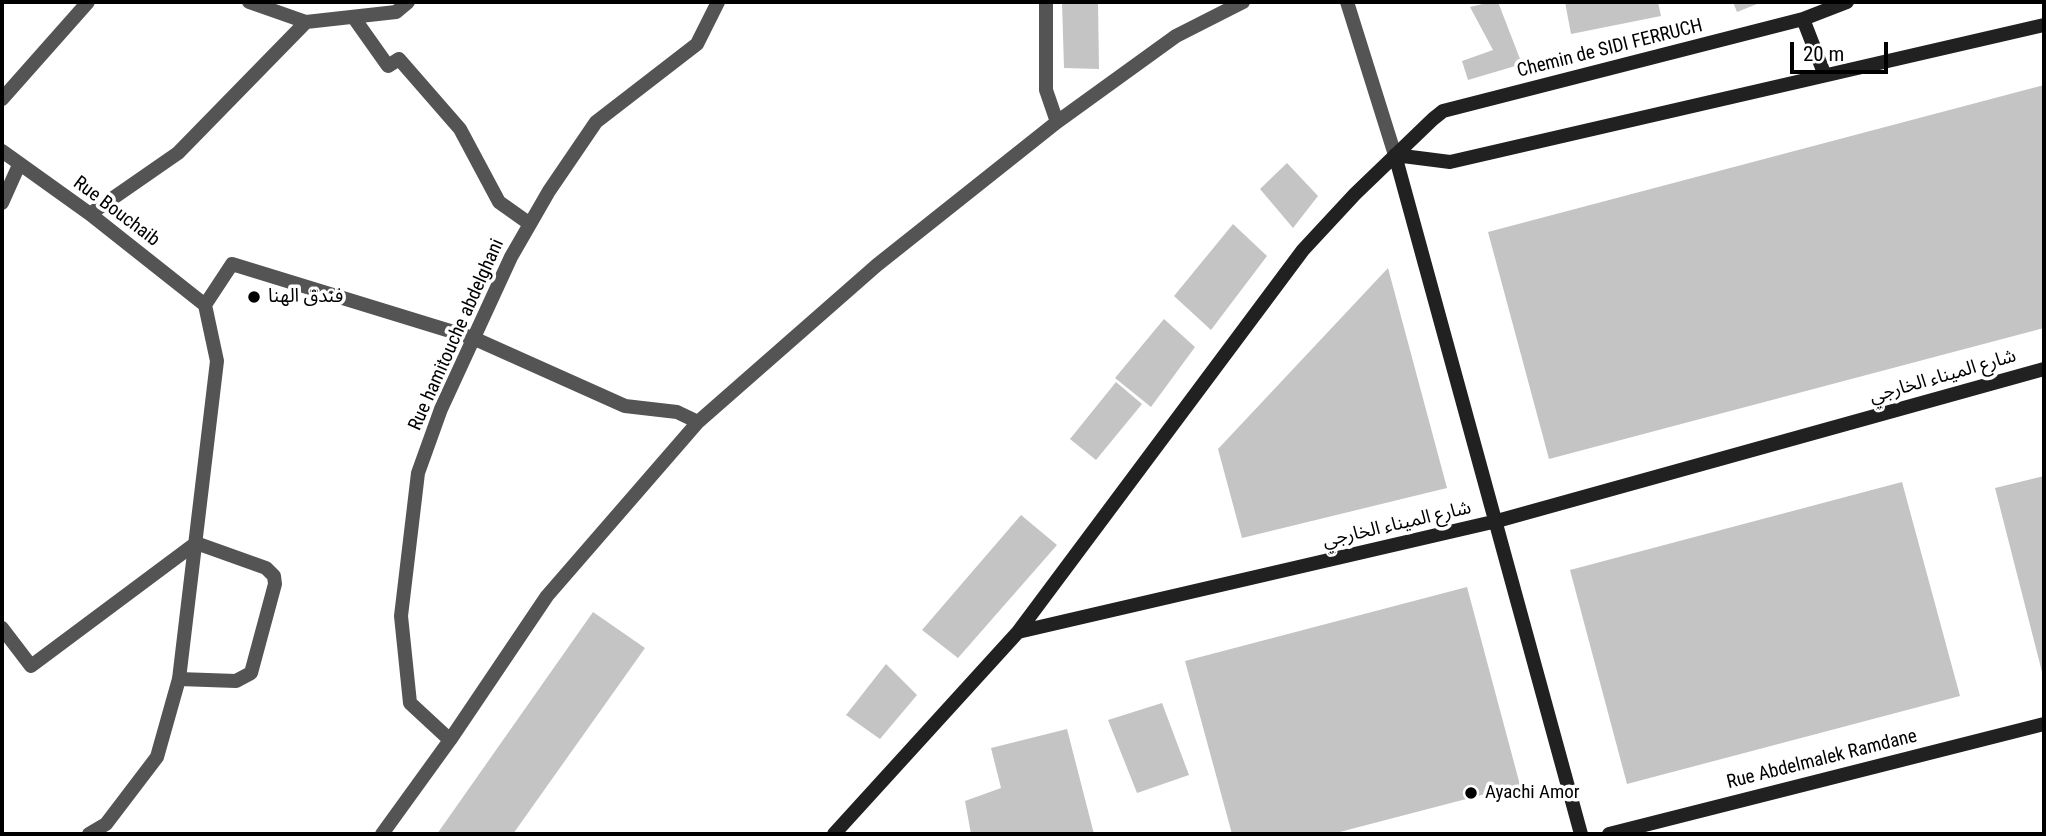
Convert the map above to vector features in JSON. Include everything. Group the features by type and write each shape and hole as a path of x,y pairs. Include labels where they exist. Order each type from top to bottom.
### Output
{"street":[{"path":"2,99 88,2"},
{"path":"249,2 306,22 396,12 408,2"},
{"name":"Rue hamitouche abdelghani","path":"450,740 410,703 401,616 418,473 441,409 530,224 596,122 697,44 718,2"},
{"path":"1046,2 1046,90 1056,122"},
{"path":"1347,2 1395,155 1581,834"},
{"name":"Chemin de SIDI FERRUCH","path":"1018,632 1303,250 1395,155 1443,111 1802,19 1847,2"},
{"path":"382,834 450,740 547,596 698,422 877,265 1056,122 1176,36 1241,3"},
{"path":"354,18 388,66 399,59 460,130 499,202 530,224"},
{"path":"1802,19 1824,74"},
{"path":"90,214 178,153 306,22"},
{"path":"1395,155 1450,162 2044,25"},
{"name":"Rue Bouchaib","path":"2,151 90,214 205,305"},
{"path":"2,203 19,165"},
{"path":"89,834 110,829 157,757 179,679 217,361 205,305 232,264 473,338 625,406 677,412 698,422"},
{"name":"شارع الميناء الخارجي","path":"1018,632 1497,521 2044,369"},
{"path":"2,628 31,666 195,543"},
{"path":"179,679 236,681 251,673 275,584 274,576 267,568 195,543"},
{"path":"834,834 1018,632"},
{"name":"Rue Abdelmalek Ramdane","path":"1609,834 2044,724"}],"building":[{"path":"1062,2 1098,2 1099,69 1064,68"},
{"path":"1498,2 1522,64 1468,80 1462,61 1493,50 1470,7"},
{"path":"1565,2 1658,2 1661,16 1571,34"},
{"path":"1733,2 1762,2 1737,12"},
{"path":"2044,85 2044,328 1549,459 1488,232"},
{"path":"1287,163 1318,196 1293,228 1260,189"},
{"path":"1233,224 1267,256 1211,330 1174,296"},
{"path":"1388,268 1447,488 1242,538 1218,449"},
{"path":"1164,319 1195,347 1151,407 1115,378"},
{"path":"1116,382 1142,404 1096,460 1070,439"},
{"path":"2044,476 2044,672 2042,672 1995,488"},
{"path":"1902,482 1960,696 1627,784 1570,570"},
{"path":"1021,515 1057,545 958,658 922,630"},
{"path":"1467,587 1520,785 1332,834 1232,834 1185,661"},
{"path":"593,612 645,648 513,834 437,834"},
{"path":"886,664 917,695 880,739 846,715"},
{"path":"1162,703 1189,775 1137,793 1108,720"},
{"path":"1067,729 1094,834 971,834 965,801 1001,788 991,748"}],"place":[{"name":"فندق الهنا","path":"254,297"},
{"name":"Ayachi Amor","path":"1471,793"}]}
